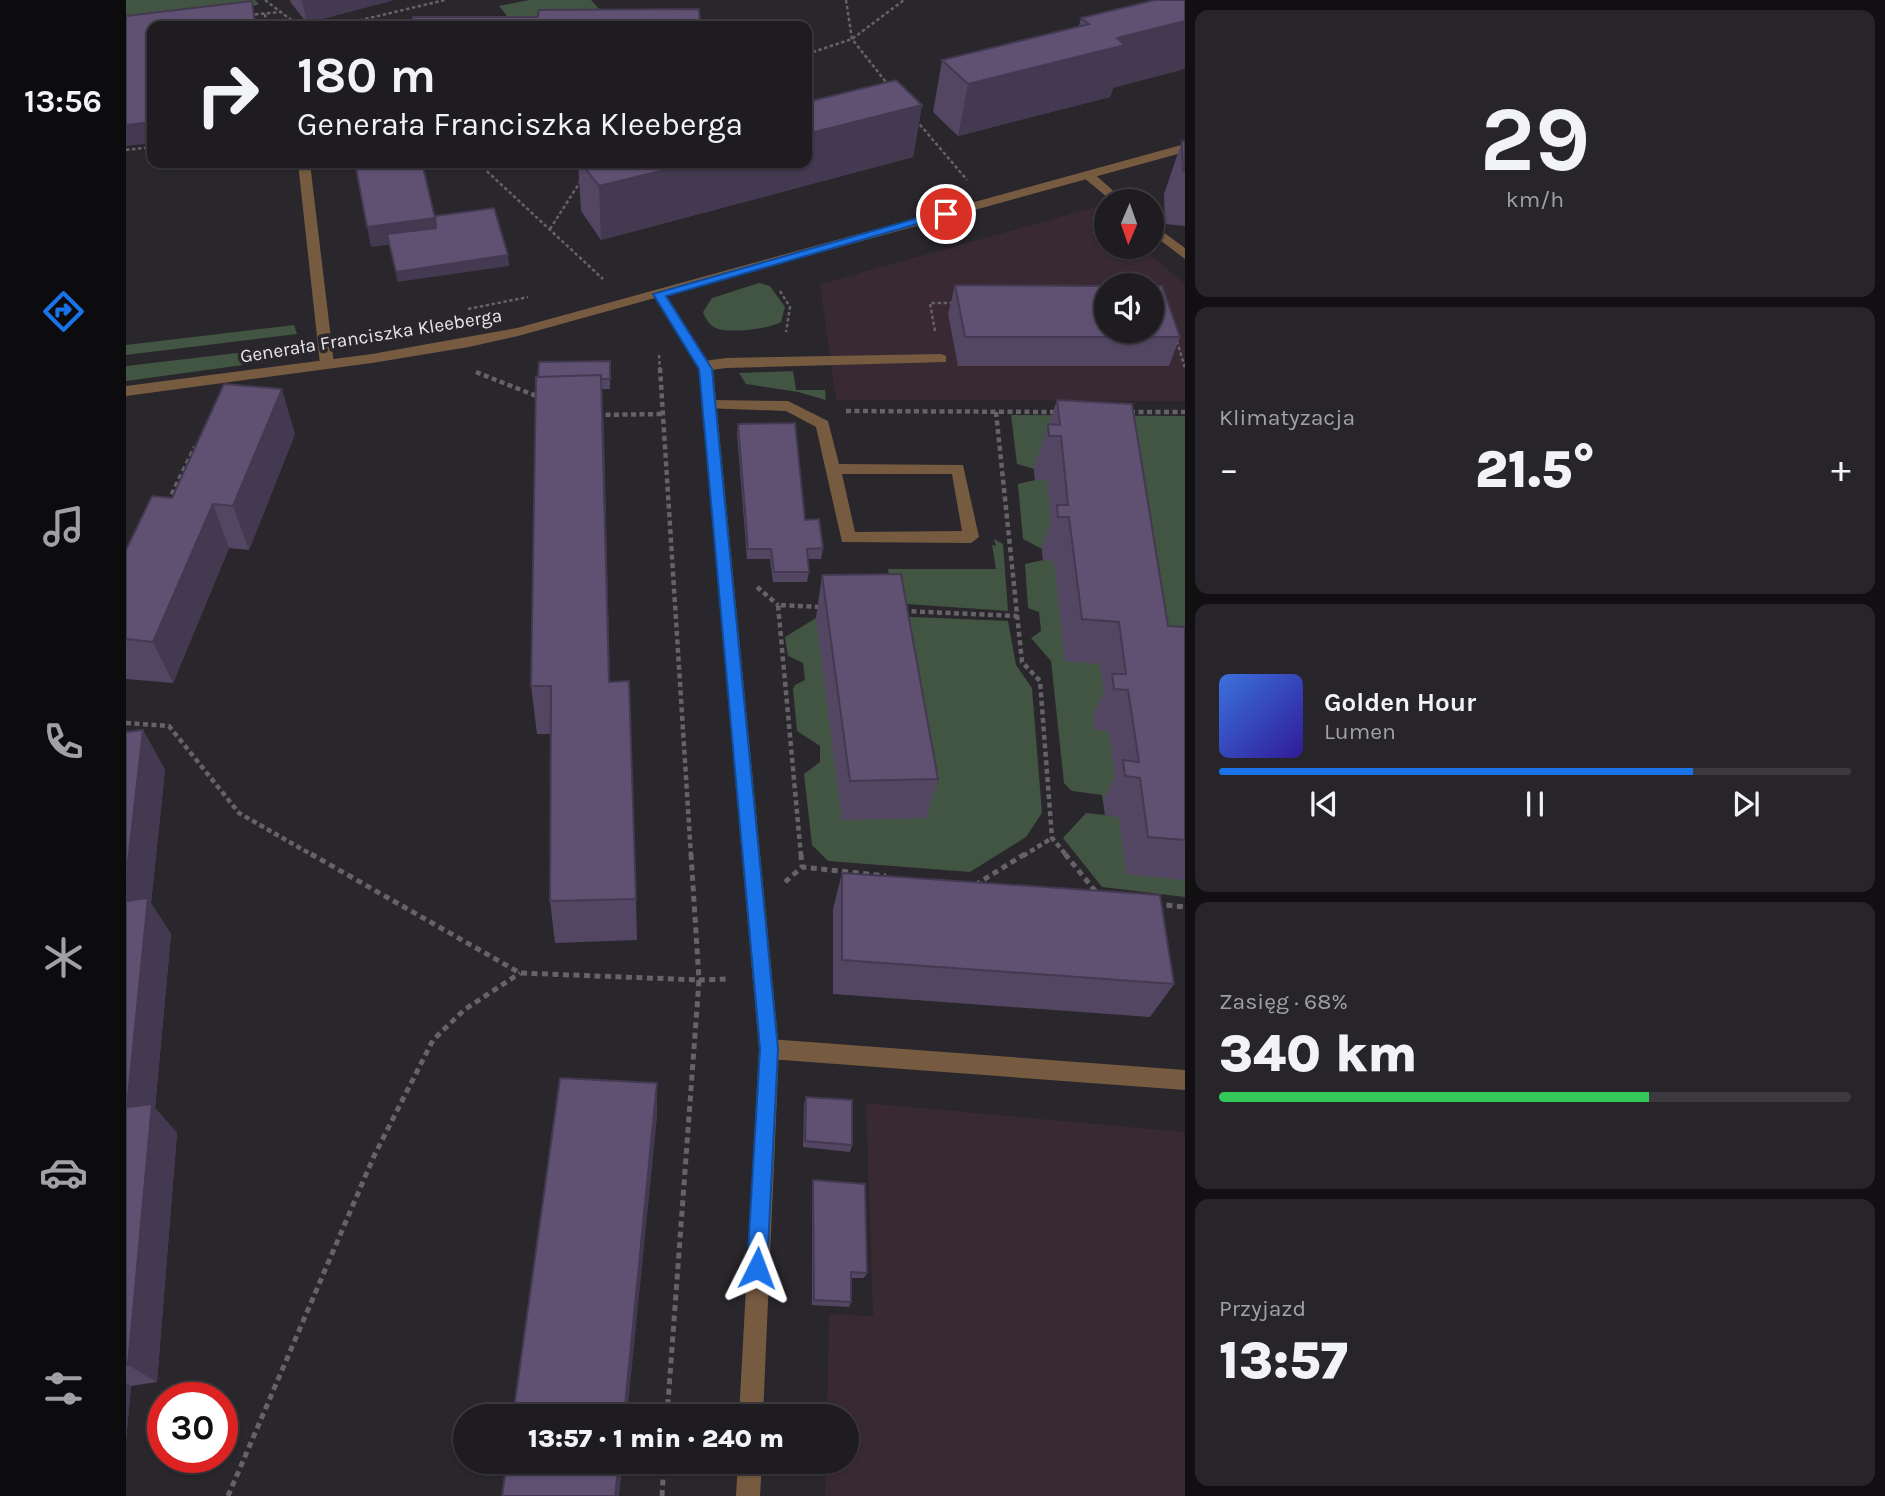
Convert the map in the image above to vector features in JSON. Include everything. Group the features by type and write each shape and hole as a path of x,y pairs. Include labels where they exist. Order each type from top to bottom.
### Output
{"street":[{"name":"Generała Franciszka Kleeberga","path":"126,391 459,346 659,294 1185,148"},
{"path":"305,168 327,364"},
{"path":"1088,175 1105,189"},
{"path":"1164,238 1185,255"},
{"path":"659,294 704,366 769,1049 752,1404"},
{"path":"704,366 726,363 941,359"},
{"path":"709,405 788,407 823,424 832,469 848,538 971,537 958,469 832,469"},
{"path":"769,1049 1185,1080"},
{"path":"748,1496 749,1474"}],"path":[{"path":"265,0 293,21"},
{"path":"357,21 445,0"},
{"path":"846,0 852,39 891,89"},
{"path":"812,52 852,39 904,0"},
{"path":"237,17 281,12"},
{"path":"265,14 266,21"},
{"path":"915,119 968,181 954,185"},
{"path":"910,127 923,129"},
{"path":"126,150 147,148"},
{"path":"483,168 605,281 592,284"},
{"path":"550,229 586,172"},
{"path":"774,332 786,332 790,307 779,291"},
{"path":"460,311 539,295"},
{"path":"941,359 930,303 957,303"},
{"path":"1173,329 1185,368"},
{"path":"659,354 699,980 668,1404"},
{"path":"471,370 547,400"},
{"path":"835,411 1063,412"},
{"path":"996,412 1022,662 1040,681 1052,838 1101,899 1088,897"},
{"path":"1117,412 1185,412"},
{"path":"584,415 664,414"},
{"path":"167,503 197,443"},
{"path":"802,867 778,605 831,607"},
{"path":"897,610 1017,616"},
{"path":"126,723 169,726 239,813 520,974 699,980 761,978"},
{"path":"986,887 974,886 1052,838"},
{"path":"780,886 802,867 894,877"},
{"path":"1149,904 1185,907"},
{"path":"228,1496 374,1156 433,1040 464,1010 520,974"},
{"path":"662,1496 663,1474"}],"shaded area":[{"path":"1094,208 1094,259 1155,259 1185,284 1185,401 836,400 820,284"},
{"path":"866,1103 1185,1132 1185,1496 825,1496 826,1474 859,1474 859,1404 827,1404 829,1314 873,1316"}],"green space":[{"path":"126,0 255,0 259,4 240,11 126,24"},
{"path":"529,0 591,0 604,14 552,21 511,21 499,6"},
{"path":"759,283 770,286 785,307 781,322 732,331 718,329 709,322 703,312 712,298"},
{"path":"294,325 297,334 126,355 126,345"},
{"path":"289,347 285,354 273,361 126,381 126,366"},
{"path":"793,371 796,390 825,390 826,400 798,392 746,384 739,373"},
{"path":"1011,415 1185,416 1185,897 1102,887 1063,838 1086,813 1105,815 1102,795 1072,791 1064,783 1051,661 1031,638 1041,631 1039,612 1028,608 1025,564 1043,560 1042,549 1023,539 1018,484 1035,480 1034,469 1017,464"},
{"path":"994,539 1003,544 1008,611 892,603 888,569 996,569 992,545 996,546"},
{"path":"891,616 1008,621 1016,665 1032,688 1042,813 1026,837 970,872 828,861 812,845 804,774 820,762 820,746 797,731 793,689 805,680 803,663 788,656 785,637 816,618"}],"building":[{"path":"1155,0 1185,0 1185,21 1117,38 1125,45 968,84 942,60 1089,24 1081,18"},
{"path":"252,1 254,21 147,21 147,123 126,125 126,16"},
{"path":"699,9 700,21 412,21 413,17 538,17 539,10"},
{"path":"896,80 922,105 812,133 812,101"},
{"path":"1182,141 1185,142 1185,171 1183,171"},
{"path":"356,168 423,168 435,218 367,227"},
{"path":"585,168 673,168 599,186"},
{"path":"494,208 508,255 396,272 387,234 436,228 435,216"},
{"path":"955,285 1094,286 1094,337 965,337"},
{"path":"1164,292 1180,337 1164,337"},
{"path":"610,361 610,379 601,379 601,375 538,377 539,362"},
{"path":"601,375 609,682 629,681 636,899 550,901 551,686 531,686 536,377"},
{"path":"224,384 282,389 233,506 213,504 153,642 126,639 126,550 152,496 172,498"},
{"path":"1057,400 1132,404 1168,626 1185,627 1185,840 1148,837 1140,778 1125,776 1123,760 1139,762 1128,690 1114,689 1112,674 1126,674 1119,622 1082,619 1069,517 1058,517 1057,505 1068,505 1061,436 1049,436 1048,424 1060,425"},
{"path":"795,423 805,520 819,519 823,548 807,549 809,572 774,572 771,549 748,549 738,424"},
{"path":"901,574 938,779 850,781 822,575"},
{"path":"143,730 126,880 126,732"},
{"path":"842,873 1160,895 1174,984 842,960"},
{"path":"148,898 127,1107 152,1104 126,1365 126,901"},
{"path":"560,1078 657,1083 625,1404 515,1404"},
{"path":"806,1097 852,1100 852,1145 805,1141"},
{"path":"813,1180 865,1184 867,1273 851,1272 851,1302 814,1300"},
{"path":"505,1474 618,1474 615,1496 502,1496"}],"route":[{"path":"757,1268 769,1049 706,369 659,294 946,214"}]}
